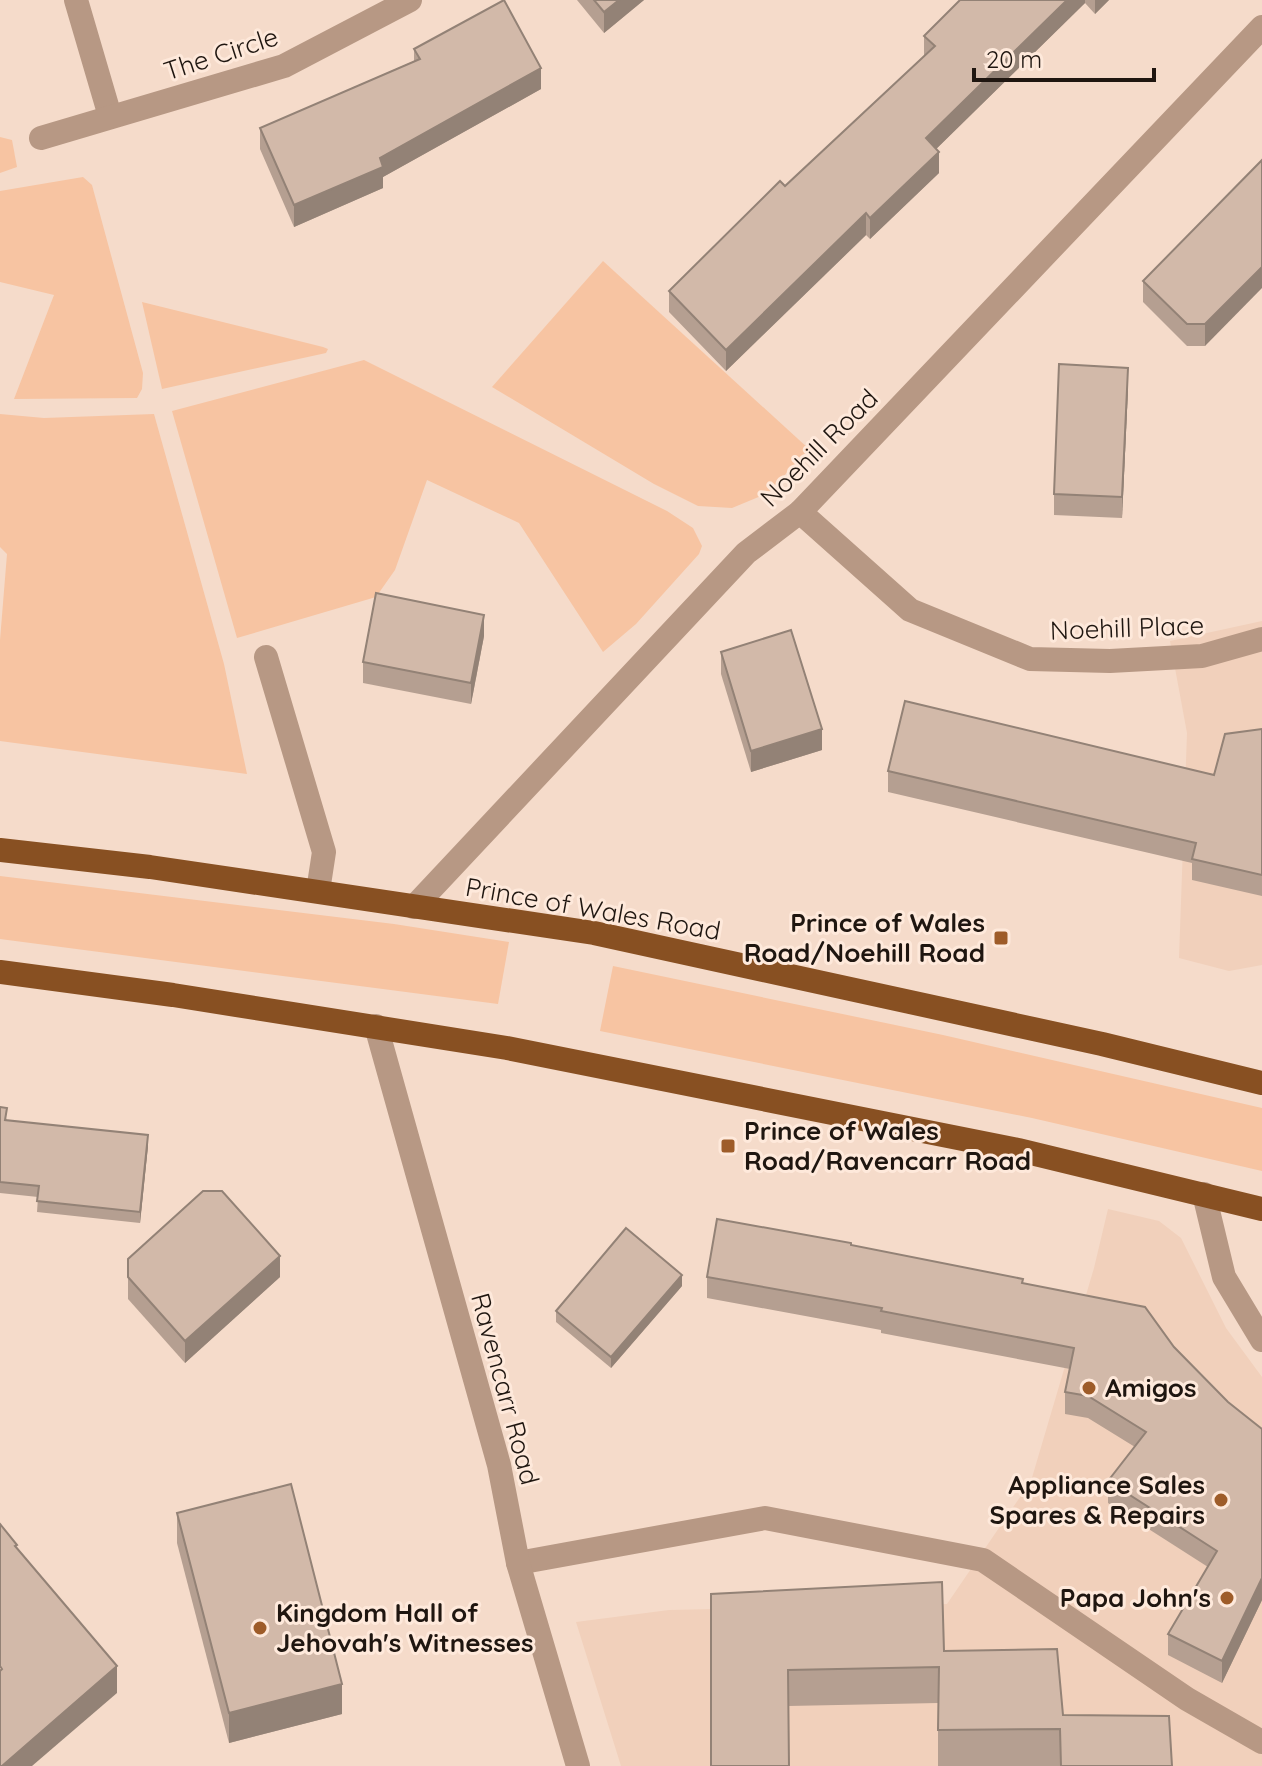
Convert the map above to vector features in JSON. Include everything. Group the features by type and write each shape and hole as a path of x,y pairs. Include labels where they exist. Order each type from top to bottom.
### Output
{"highway":[{"name":"Prince of Wales Road","path":"0,850 150,867 594,933 1102,1044 1262,1083"},
{"path":"0,972 507,1048 1003,1147 1262,1209"}],"street":[{"path":"76,0 110,116"},
{"name":"The Circle","path":"41,138 284,66 410,0"},
{"name":"Noehill Road","path":"414,907 746,553 800,512 1262,27"},
{"name":"Noehill Place","path":"800,512 910,610 1030,659 1110,661 1202,656 1262,639"},
{"path":"266,657 324,852 318,891"},
{"name":"Ravencarr Road","path":"376,1026 499,1465 518,1563 578,1766"},
{"path":"1204,1194 1224,1277 1262,1340"},
{"path":"518,1563 765,1518 983,1560 1187,1699 1262,1742"}],"shaded area":[{"path":"0,137 12,140 17,167 0,173"},
{"path":"83,177 92,185 143,373 142,389 137,398 14,399 54,295 0,282 0,191"},
{"path":"603,261 809,449 768,493 732,508 698,506 654,484 492,387"},
{"path":"142,302 328,349 326,353 162,389"},
{"path":"364,360 667,511 693,528 702,546 699,554 636,624 603,652 519,523 427,480 395,570 376,597 237,638 172,411"},
{"path":"0,414 44,418 154,414 224,664 247,774 0,741 0,640 7,554 0,547"},
{"path":"1262,621 1262,965 1229,971 1179,958 1187,733 1170,641"},
{"path":"0,876 394,924 509,942 498,1004 0,939"},
{"path":"613,966 943,1035 1262,1108 1262,1171 1032,1118 600,1031"},
{"path":"1108,1209 1159,1221 1181,1238 1226,1328 1262,1377 1262,1766 621,1766 576,1622 669,1610 947,1604 1031,1481 1094,1268"}],"building":[{"path":"504,0 541,68 380,158 383,167 294,205 260,128 420,59 414,49"},
{"path":"594,0 619,0 604,12"},
{"path":"960,0 1067,0 926,138 939,152 870,218 866,213 726,350 669,291 780,181 785,186 935,46 924,36"},
{"path":"1262,160 1262,267 1205,324 1187,324 1143,281"},
{"path":"1059,364 1128,368 1122,497 1054,494"},
{"path":"376,593 484,615 471,683 363,662"},
{"path":"791,630 822,729 751,751 721,652"},
{"path":"905,701 1214,775 1225,734 1262,729 1262,875 1192,859 1196,843 888,771"},
{"path":"0,1107 7,1108 5,1120 148,1135 140,1212 37,1201 39,1186 0,1182"},
{"path":"203,1191 222,1191 280,1256 185,1341 128,1277 128,1259"},
{"path":"717,1219 851,1243 1023,1279 1022,1283 1145,1307 1174,1347 1228,1402 1262,1429 1262,1578 1222,1661 1168,1634 1217,1551 1108,1481 1146,1432 1088,1396 1065,1392 1074,1348 881,1311 882,1308 707,1277"},
{"path":"626,1228 682,1275 611,1357 556,1311"},
{"name":"Kingdom Hall of Jehovah's Witnesses","path":"291,1484 342,1684 229,1713 177,1513"},
{"path":"0,1524 15,1546 117,1666 2,1766 0,1766"},
{"path":"942,1582 944,1651 1057,1649 1063,1715 1169,1716 1172,1766 1061,1766 1060,1729 938,1730 939,1667 788,1670 789,1766 711,1766 711,1594"}],"place":[{"name":"Prince of Wales Road/Noehill Road","path":"1001,938"},
{"name":"Prince of Wales Road/Ravencarr Road","path":"728,1146"},
{"name":"Amigos","path":"1089,1388"},
{"name":"Appliance Sales Spares & Repairs","path":"1221,1500"},
{"name":"Papa John's","path":"1227,1598"},
{"name":"Kingdom Hall of Jehovah's Witnesses","path":"260,1628"}]}
